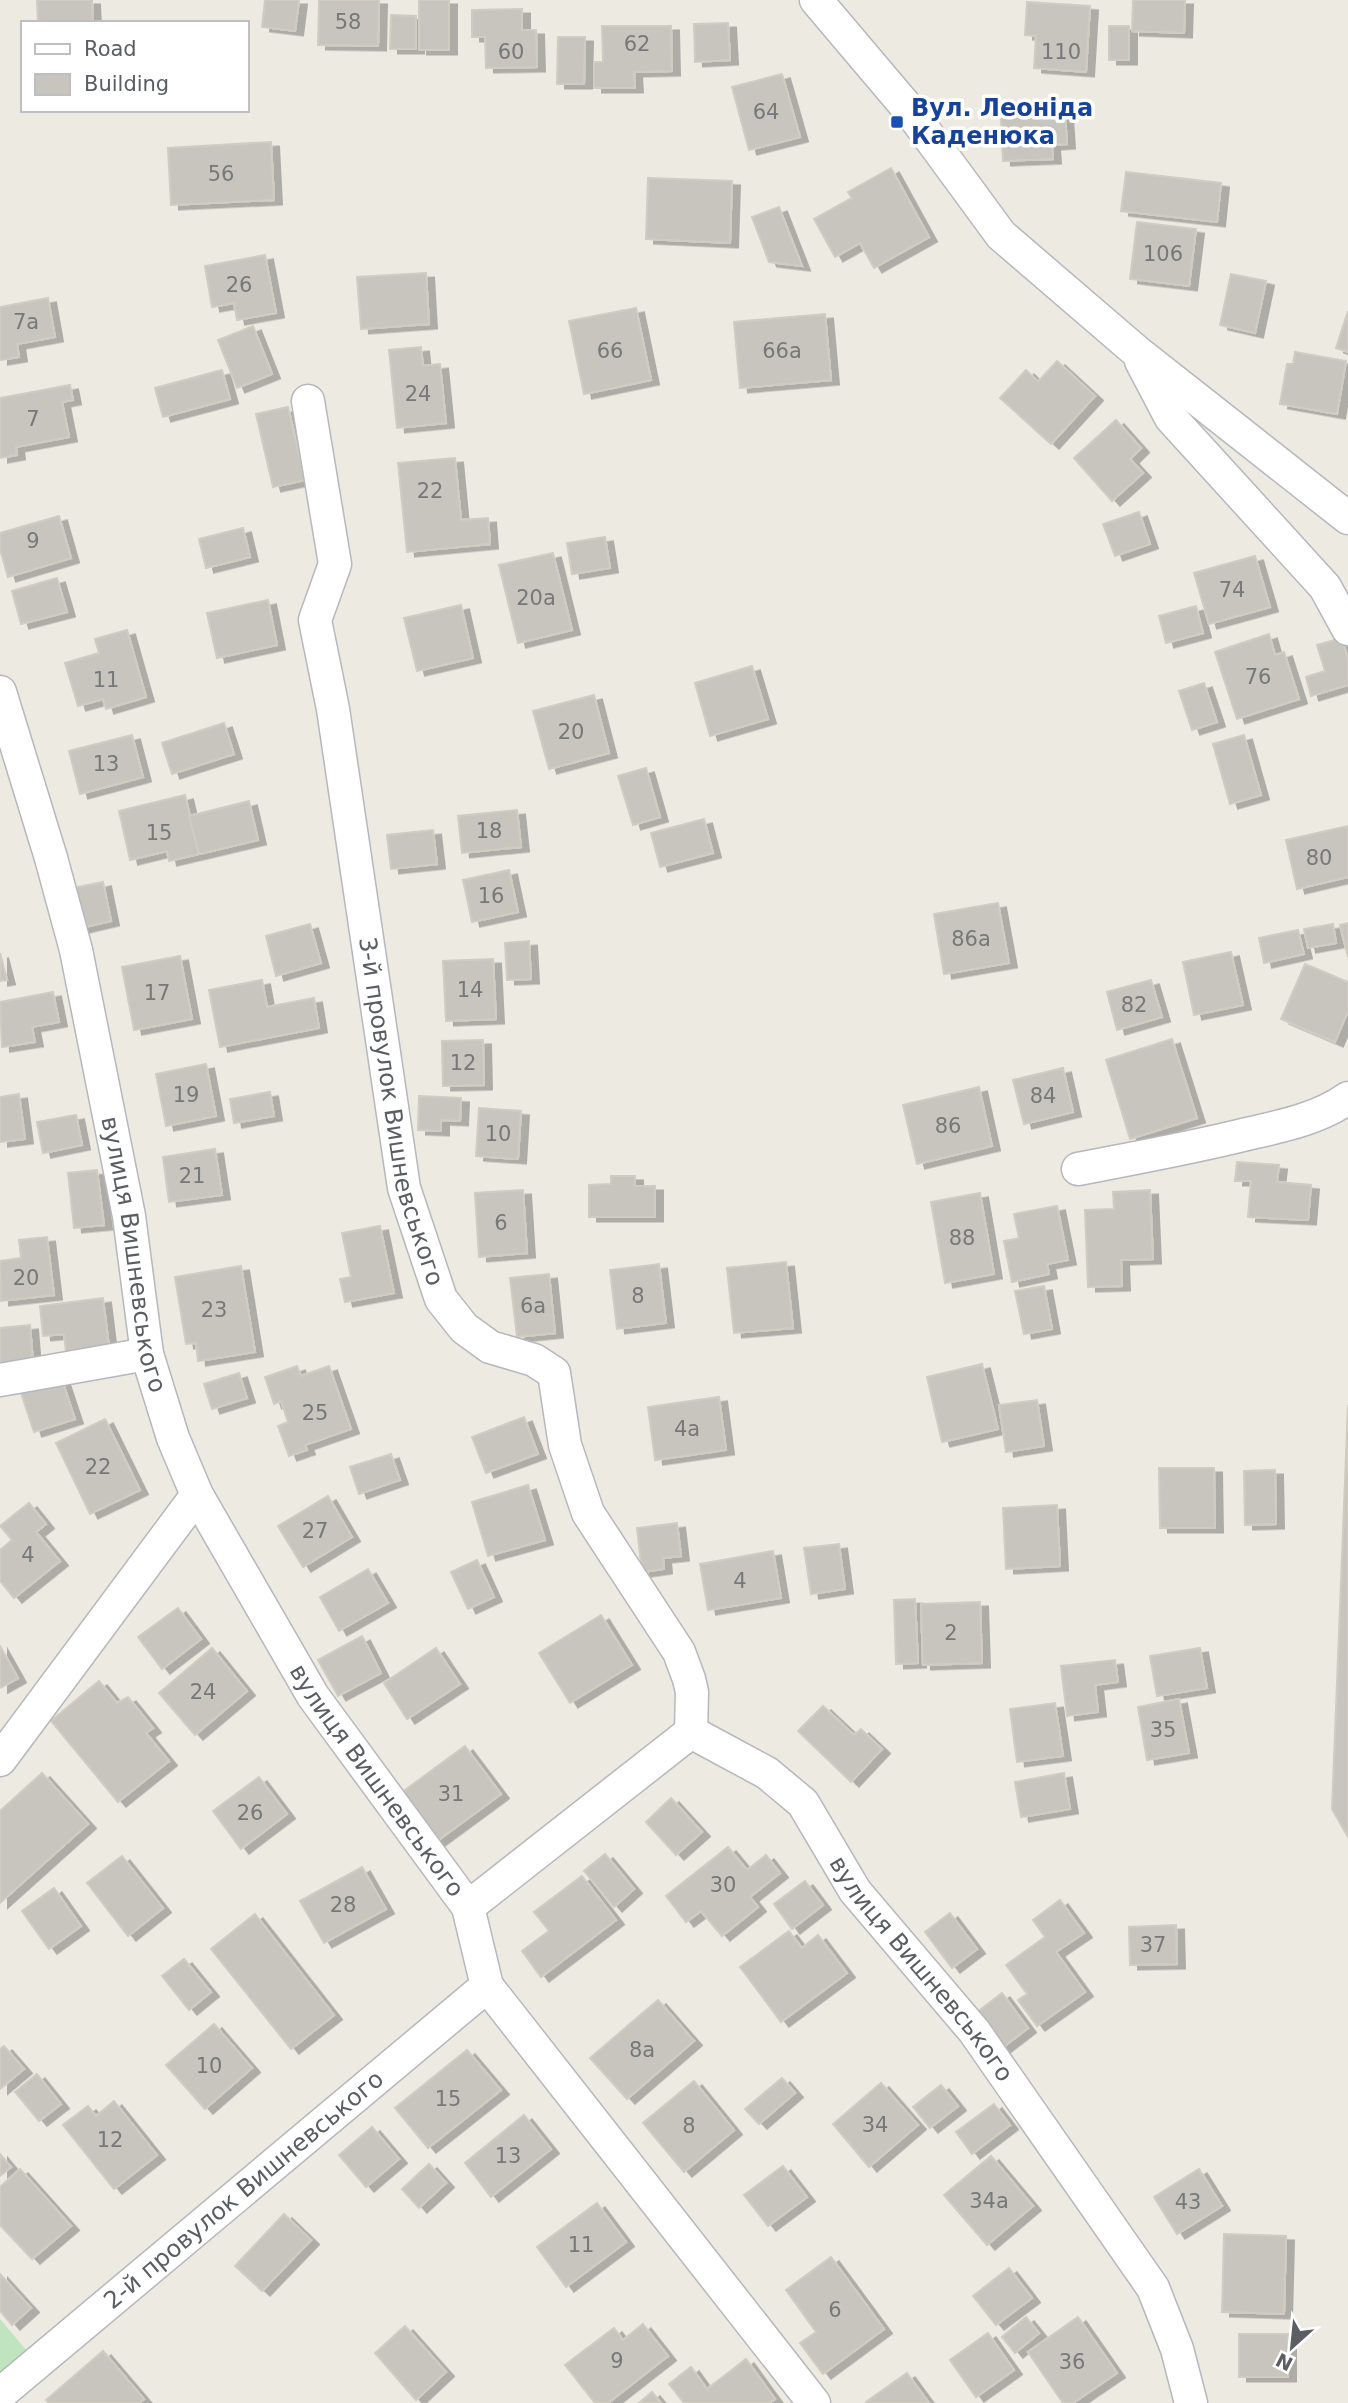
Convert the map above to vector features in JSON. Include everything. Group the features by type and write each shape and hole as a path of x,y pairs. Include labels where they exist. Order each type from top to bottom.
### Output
{"street":[{"path":"816,0 910,111 1001,234 1136,351 1348,518"},
{"path":"1136,351 1171,418 1325,587 1348,629"},
{"name":"3-й провулок Вишневського","path":"308,401 335,564 315,620 333,709 404,1188 441,1299 464,1328 490,1347 534,1360 554,1373 565,1445 588,1513 678,1652 692,1692 691,1732"},
{"name":"вулиця Вишневського","path":"0,692 48,845 76,950 129,1216 147,1354 169,1428 197,1495 313,1696 468,1907 691,1732 767,1773 803,1803 855,1891 974,2031 1153,2288 1177,2350 1191,2403"},
{"path":"1078,1169 1198,1146 1295,1123 1320,1114 1348,1098"},
{"path":"0,1380 147,1354"},
{"path":"0,1760 197,1495"},
{"path":"468,1907 487,1986 814,2403"},
{"name":"2-й провулок Вишневського","path":"7,2396 487,1986"}],"green space":[{"path":"0,2319 37,2363 5,2390 17,2403 0,2403"}],"building":[{"path":"37,0 92,0 93,21 38,21"},
{"path":"265,0 299,0 295,31 262,27"},
{"path":"319,0 379,0 378,46 318,45"},
{"path":"419,0 449,0 449,50 419,50"},
{"path":"1133,0 1185,0 1184,33 1132,31"},
{"path":"1027,2 1090,6 1086,72 1034,68 1036,36 1025,35"},
{"path":"522,9 522,30 536,30 537,67 486,68 485,37 472,37 472,10"},
{"path":"391,15 416,16 416,49 390,49"},
{"path":"728,23 730,60 695,62 694,24"},
{"path":"602,26 671,26 672,71 634,72 635,88 594,88 594,62 603,62"},
{"path":"1109,26 1129,26 1129,60 1109,60"},
{"path":"558,37 585,37 584,84 557,84"},
{"path":"782,74 800,137 749,150 732,87"},
{"path":"1043,100 1044,115 1065,114 1067,144 1052,145 1053,159 1003,161 1000,103"},
{"path":"271,142 274,200 171,205 168,148"},
{"path":"891,168 929,237 874,268 860,243 835,257 814,219 852,198 848,192"},
{"path":"1126,172 1221,183 1217,222 1121,211"},
{"path":"648,178 732,181 730,243 646,239"},
{"path":"779,207 802,266 769,262 752,217"},
{"path":"1137,222 1196,229 1189,286 1130,279"},
{"path":"265,255 276,313 237,320 234,303 212,307 205,266"},
{"path":"426,273 429,324 361,329 357,277"},
{"path":"1231,274 1266,281 1255,333 1220,325"},
{"path":"48,298 55,337 17,344 19,357 0,360 0,307"},
{"path":"636,308 651,380 584,394 569,321"},
{"path":"1348,311 1348,352 1336,348"},
{"path":"825,314 831,380 740,388 734,322"},
{"path":"253,326 272,374 237,388 218,340"},
{"path":"421,347 423,366 440,364 446,423 397,428 389,350"},
{"path":"1295,352 1346,361 1337,414 1280,404 1287,364 1293,364"},
{"path":"1057,361 1095,396 1051,444 1000,398 1026,370 1038,382"},
{"path":"222,370 230,399 163,417 155,388"},
{"path":"70,385 73,400 62,402 69,437 16,447 17,455 0,458 0,398"},
{"path":"288,407 305,480 273,487 256,414"},
{"path":"1116,420 1141,448 1130,459 1143,473 1112,501 1074,458"},
{"path":"455,458 461,520 488,518 490,544 407,552 398,463"},
{"path":"1139,512 1150,544 1115,556 1103,524"},
{"path":"59,516 71,558 8,577 0,549 0,533"},
{"path":"243,528 250,557 206,568 199,539"},
{"path":"605,537 610,568 572,574 567,543"},
{"path":"553,553 572,630 518,643 499,565"},
{"path":"1255,556 1270,607 1209,624 1194,573"},
{"path":"57,578 67,612 21,624 12,591"},
{"path":"268,600 277,645 217,658 207,613"},
{"path":"461,605 473,658 417,671 404,618"},
{"path":"1196,606 1203,633 1166,643 1159,616"},
{"path":"127,630 146,697 106,709 103,699 78,706 65,663 99,653 95,639"},
{"path":"1269,634 1275,655 1284,652 1299,699 1237,719 1215,652"},
{"path":"1342,638 1348,660 1348,685 1311,696 1306,677 1325,671 1317,645"},
{"path":"752,666 768,719 710,736 695,683"},
{"path":"1204,683 1217,722 1192,730 1179,691"},
{"path":"594,695 609,753 549,769 533,711"},
{"path":"224,723 234,754 172,774 162,743"},
{"path":"132,735 143,777 80,794 69,751"},
{"path":"1244,735 1261,795 1230,804 1213,744"},
{"path":"646,768 660,817 633,825 618,776"},
{"path":"185,795 199,854 169,861 167,851 130,860 119,811"},
{"path":"249,801 258,840 199,854 189,816"},
{"path":"517,810 521,847 462,853 458,816"},
{"path":"704,819 713,853 660,867 651,833"},
{"path":"1348,826 1348,877 1297,889 1286,840"},
{"path":"433,830 437,864 391,869 387,835"},
{"path":"509,870 518,912 472,922 463,880"},
{"path":"103,882 111,921 81,928 73,888"},
{"path":"998,903 1009,963 944,974 934,914"},
{"path":"1348,923 1348,957 1340,925"},
{"path":"310,924 321,963 276,976 266,936"},
{"path":"1333,924 1336,943 1308,948 1304,929"},
{"path":"1298,930 1304,954 1264,963 1259,938"},
{"path":"529,941 531,979 507,980 505,943"},
{"path":"1231,952 1243,1005 1194,1015 1183,962"},
{"path":"0,953 7,980 0,981"},
{"path":"180,956 192,1019 134,1030 122,967"},
{"path":"493,959 496,1019 446,1021 443,961"},
{"path":"1305,964 1348,982 1348,1011 1335,1042 1281,1019"},
{"path":"262,980 267,1007 314,998 319,1028 220,1047 209,990"},
{"path":"1151,980 1162,1017 1117,1030 1107,992"},
{"path":"53,992 59,1022 32,1027 35,1042 2,1047 0,1002"},
{"path":"1172,1039 1197,1118 1130,1139 1106,1060"},
{"path":"483,1040 484,1085 443,1086 442,1041"},
{"path":"206,1064 216,1116 166,1126 156,1074"},
{"path":"1063,1068 1073,1112 1024,1124 1013,1080"},
{"path":"979,1087 992,1146 917,1164 903,1105"},
{"path":"270,1092 274,1116 234,1123 230,1099"},
{"path":"19,1094 25,1139 0,1142 0,1097"},
{"path":"419,1096 461,1098 460,1121 441,1120 441,1131 418,1130"},
{"path":"479,1108 521,1111 518,1159 476,1156"},
{"path":"76,1115 82,1145 43,1153 37,1122"},
{"path":"215,1149 222,1195 169,1202 163,1157"},
{"path":"1237,1162 1279,1165 1277,1182 1311,1185 1308,1220 1248,1217 1251,1181 1235,1181"},
{"path":"97,1170 104,1225 74,1228 68,1173"},
{"path":"611,1176 635,1176 635,1186 655,1186 655,1217 589,1217 589,1185 611,1184"},
{"path":"523,1190 527,1253 479,1257 475,1193"},
{"path":"1150,1190 1153,1259 1121,1260 1122,1286 1088,1287 1085,1210 1114,1209 1113,1192"},
{"path":"980,1193 994,1274 945,1283 931,1202"},
{"path":"1057,1206 1068,1260 1047,1264 1049,1274 1012,1282 1004,1241 1019,1238 1014,1214"},
{"path":"380,1226 394,1293 345,1302 340,1279 351,1277 342,1233"},
{"path":"47,1237 54,1295 1,1301 0,1261 21,1258 19,1240"},
{"path":"786,1262 793,1328 734,1333 727,1268"},
{"path":"659,1264 666,1323 617,1329 610,1270"},
{"path":"241,1266 255,1352 198,1361 196,1343 186,1344 175,1277"},
{"path":"549,1274 555,1333 517,1337 510,1278"},
{"path":"1044,1286 1052,1329 1024,1334 1015,1291"},
{"path":"103,1298 109,1347 66,1352 64,1334 43,1336 40,1306"},
{"path":"30,1325 33,1362 0,1365 0,1328"},
{"path":"982,1364 998,1429 942,1442 927,1377"},
{"path":"297,1366 301,1376 329,1366 351,1429 305,1445 307,1450 289,1456 278,1426 288,1422 281,1401 274,1404 265,1377"},
{"path":"239,1373 247,1398 212,1409 204,1384"},
{"path":"62,1380 75,1419 34,1432 21,1393"},
{"path":"719,1397 726,1450 655,1460 648,1407"},
{"path":"1037,1400 1044,1446 1006,1452 999,1405"},
{"path":"1348,1405 1348,1837 1332,1809"},
{"path":"524,1417 538,1454 486,1473 472,1437"},
{"path":"105,1419 140,1490 90,1514 56,1443"},
{"path":"391,1454 400,1480 359,1494 350,1467"},
{"path":"1159,1468 1214,1468 1215,1528 1160,1528"},
{"path":"1275,1470 1276,1524 1245,1525 1244,1471"},
{"path":"528,1485 545,1540 488,1556 472,1502"},
{"path":"328,1496 352,1537 303,1567 278,1526"},
{"path":"29,1503 46,1524 36,1532 60,1561 14,1598 0,1581 0,1550 12,1540 0,1526"},
{"path":"1057,1505 1060,1566 1006,1569 1003,1508"},
{"path":"677,1523 681,1556 663,1558 664,1569 642,1572 637,1528"},
{"path":"839,1544 845,1589 811,1594 804,1548"},
{"path":"773,1551 781,1598 708,1610 700,1564"},
{"path":"477,1560 494,1597 468,1609 451,1572"},
{"path":"368,1569 388,1603 339,1631 320,1597"},
{"path":"915,1599 918,1663 896,1664 894,1600"},
{"path":"980,1602 982,1663 923,1665 921,1604"},
{"path":"178,1608 201,1639 162,1669 138,1637"},
{"path":"601,1615 632,1665 570,1703 539,1653"},
{"path":"362,1636 381,1673 338,1696 318,1660"},
{"path":"0,1646 18,1678 0,1688"},
{"path":"212,1648 247,1691 195,1735 159,1693"},
{"path":"436,1648 460,1684 407,1719 384,1683"},
{"path":"1200,1648 1207,1688 1157,1696 1150,1656"},
{"path":"1115,1660 1118,1682 1095,1685 1098,1712 1067,1716 1061,1666"},
{"path":"99,1681 117,1703 128,1697 153,1728 146,1733 169,1761 118,1802 51,1721"},
{"path":"1179,1699 1189,1753 1147,1760 1138,1707"},
{"path":"1055,1703 1063,1756 1017,1762 1010,1709"},
{"path":"823,1706 854,1735 861,1729 882,1749 851,1782 798,1731"},
{"path":"465,1746 501,1794 437,1841 401,1793"},
{"path":"42,1773 88,1824 0,1903 0,1811"},
{"path":"1064,1773 1070,1809 1021,1817 1015,1782"},
{"path":"259,1777 287,1814 241,1849 213,1811"},
{"path":"671,1798 702,1832 676,1855 646,1822"},
{"path":"728,1847 747,1870 766,1855 780,1873 750,1897 758,1907 722,1936 701,1911 686,1922 666,1896"},
{"path":"605,1854 634,1889 614,1907 584,1871"},
{"path":"122,1856 163,1908 128,1936 87,1883"},
{"path":"362,1867 386,1909 324,1943 300,1901"},
{"path":"582,1876 616,1920 541,1977 522,1951 549,1931 534,1912"},
{"path":"805,1881 823,1905 792,1929 774,1904"},
{"path":"54,1888 81,1926 49,1949 22,1911"},
{"path":"1060,1900 1084,1933 1056,1952 1085,1992 1037,2026 1018,2000 1027,1994 1006,1965 1045,1937 1033,1920"},
{"path":"950,1913 977,1949 952,1968 925,1932"},
{"path":"255,1914 334,2015 291,2049 211,1949"},
{"path":"1176,1925 1177,1964 1130,1965 1129,1927"},
{"path":"789,1931 802,1948 818,1935 847,1973 781,2022 740,1967"},
{"path":"184,1959 211,1992 189,2010 162,1976"},
{"path":"1002,1993 1028,2028 1002,2048 976,2013"},
{"path":"658,2000 694,2041 627,2099 590,2058"},
{"path":"214,2024 252,2068 205,2109 166,2065"},
{"path":"4,2046 24,2069 0,2089 0,2049"},
{"path":"467,2050 501,2090 428,2148 395,2108"},
{"path":"37,2074 61,2104 39,2121 15,2092"},
{"path":"782,2078 795,2093 759,2124 745,2109"},
{"path":"694,2081 734,2130 684,2172 643,2123"},
{"path":"881,2083 918,2125 869,2167 833,2124"},
{"path":"941,2085 958,2106 930,2128 913,2107"},
{"path":"114,2101 157,2155 114,2189 63,2125 88,2106 96,2116"},
{"path":"994,2104 1010,2125 972,2154 956,2132"},
{"path":"524,2115 551,2149 491,2197 465,2163"},
{"path":"372,2127 399,2159 366,2187 339,2155"},
{"path":"0,2154 11,2167 0,2176"},
{"path":"991,2156 1033,2206 987,2245 944,2195"},
{"path":"429,2164 446,2183 419,2208 402,2189"},
{"path":"783,2166 807,2197 768,2226 744,2195"},
{"path":"20,2169 71,2226 32,2259 0,2225 0,2187"},
{"path":"1199,2169 1222,2206 1177,2234 1154,2197"},
{"path":"597,2203 626,2242 566,2287 537,2247"},
{"path":"284,2214 311,2240 262,2291 235,2266"},
{"path":"1224,2234 1286,2236 1284,2314 1222,2312"},
{"path":"831,2257 884,2329 823,2374 800,2343 816,2332 786,2290"},
{"path":"1009,2268 1032,2298 996,2325 973,2296"},
{"path":"0,2274 31,2308 12,2325 0,2311"},
{"path":"1026,2317 1039,2333 1015,2353 1002,2337"},
{"path":"1078,2317 1117,2373 1073,2403 1063,2403 1028,2352"},
{"path":"643,2324 668,2356 608,2403 595,2403 565,2365 614,2328 623,2340"},
{"path":"405,2326 446,2372 416,2400 375,2353"},
{"path":"988,2333 1014,2370 976,2397 950,2360"},
{"path":"1239,2334 1288,2334 1288,2377 1239,2377"},
{"path":"103,2351 144,2399 139,2403 49,2403 46,2400"},
{"path":"746,2359 775,2399 769,2403 684,2403 669,2384 691,2367 707,2389"},
{"path":"907,2373 929,2403 866,2402"},
{"path":"652,2392 661,2403 639,2403"}],"place":[{"name":"Вул. Леоніда Каденюка","path":"897,122"}]}
